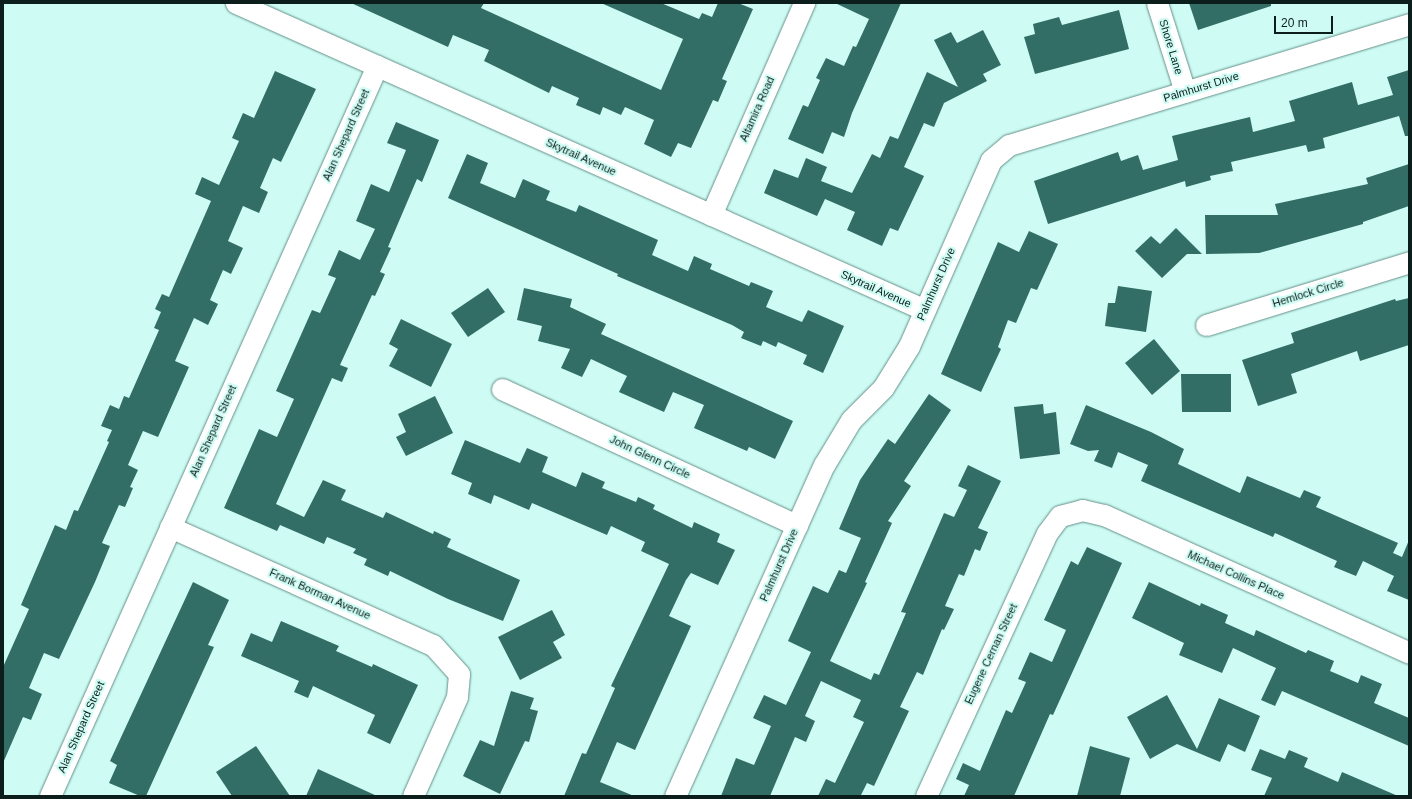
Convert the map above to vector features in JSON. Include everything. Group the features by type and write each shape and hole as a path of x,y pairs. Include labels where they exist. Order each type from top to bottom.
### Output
{"street":[{"name":"Skytrail Avenue","path":"236,3 925,310"},
{"name":"Altamira Road","path":"711,215 804,3"},
{"name":"Shore Lane","path":"1157,3 1185,92"},
{"name":"Palmhurst Drive","path":"675,796 824,465 851,420 883,388 909,346 991,160 1009,145 1409,24"},
{"name":"Alan Shepard Street","path":"50,796 377,66"},
{"name":"Hemlock Circle","path":"1206,325 1409,262"},
{"name":"John Glenn Circle","path":"502,389 797,525"},
{"name":"Michael Collins Place","path":"1060,516 1082,510 1104,515 1409,653"},
{"name":"Eugene Cernan Street","path":"926,796 1046,533 1060,516"},
{"name":"Frank Borman Avenue","path":"170,527 433,644 459,674 457,697 413,796"}],"building":[{"path":"351,3 484,3 481,8 661,90 683,39 601,3 661,3 699,19 702,13 712,17 718,3 738,3 753,9 722,79 727,81 718,102 713,100 691,148 678,143 671,157 644,144 654,120 625,107 621,115 603,107 600,115 576,105 579,98 552,86 549,93 484,61 489,50 453,35 448,47"},
{"path":"835,3 901,3 852,113 844,137 832,132 823,154 788,139 803,105 808,107 820,80 816,78 826,58 844,66 853,46 856,47 869,19"},
{"path":"1189,3 1271,3 1271,6 1198,30"},
{"path":"1119,10 1129,49 1035,74 1024,37 1035,34 1033,24 1059,17 1062,25"},
{"path":"983,30 1001,65 983,74 987,81 944,103 934,127 924,123 904,167 924,176 898,231 890,228 882,246 847,230 855,212 825,199 817,216 764,193 774,169 798,178 806,158 827,167 821,181 852,193 872,154 880,158 890,136 898,139 927,72 958,87 934,40 951,32 957,43"},
{"path":"1409,70 1409,136 1405,136 1399,116 1323,138 1325,148 1308,152 1306,145 1231,162 1233,171 1210,176 1211,180 1186,187 1185,181 1048,224 1034,181 1118,152 1121,161 1138,155 1143,170 1178,160 1172,136 1250,117 1253,132 1295,121 1289,101 1352,82 1358,105 1393,95 1387,77"},
{"path":"275,71 316,89 281,162 273,158 260,188 268,192 259,213 243,206 228,241 243,248 231,274 223,270 210,300 218,304 208,325 194,318 175,361 189,367 158,437 143,431 128,465 138,470 130,487 133,488 125,507 119,505 102,543 110,546 95,582 59,659 44,653 29,688 42,694 31,720 23,717 3,763 3,667 29,609 21,605 55,525 66,530 74,510 78,511 109,442 107,441 112,430 101,426 110,405 119,409 124,396 129,398 159,330 154,328 161,312 155,309 162,294 169,297 211,201 195,194 202,177 219,185 239,141 232,138 243,113 254,118"},
{"path":"396,122 439,140 422,182 417,179 388,247 391,248 380,272 385,274 375,296 372,295 340,365 348,368 342,382 332,378 276,504 304,517 323,480 346,490 341,500 383,518 386,512 433,534 434,531 451,539 447,547 520,580 503,621 448,599 390,571 388,576 364,565 367,559 353,553 356,549 327,537 324,544 280,525 277,531 224,508 259,429 277,437 294,399 276,391 312,310 320,313 336,278 328,275 339,250 360,260 375,229 356,221 371,184 389,192 406,150 387,143"},
{"path":"467,154 488,163 480,183 515,198 523,179 550,191 546,200 576,212 579,205 658,240 652,255 688,271 694,256 712,264 710,269 749,286 751,282 773,291 766,307 802,322 808,310 844,326 823,373 803,364 807,355 778,342 776,347 763,341 761,346 741,338 744,332 732,325 617,276 618,274 448,198"},
{"path":"1409,164 1409,206 1363,222 1363,224 1259,253 1206,254 1205,215 1278,215 1275,204 1368,184 1366,178"},
{"path":"1176,228 1202,254 1187,254 1162,278 1135,251 1151,236 1160,244"},
{"path":"1029,231 1058,244 1037,290 1031,288 1016,323 1008,320 998,347 1001,349 981,392 941,374 998,242 1019,252"},
{"path":"1118,286 1152,291 1146,332 1105,326 1108,303 1115,303"},
{"path":"488,288 505,312 468,337 451,313"},
{"path":"524,288 572,299 570,307 606,324 601,334 793,421 775,459 749,447 747,451 694,428 704,405 673,392 664,412 619,392 627,376 591,359 582,377 561,368 570,349 538,341 542,326 517,320"},
{"path":"1409,298 1409,345 1360,361 1357,351 1291,374 1297,393 1258,406 1242,360 1294,343 1291,333 1395,299 1396,301"},
{"path":"401,319 452,344 431,387 389,366 398,349 389,344"},
{"path":"1154,339 1180,371 1152,395 1125,363"},
{"path":"1181,374 1231,374 1231,412 1182,412"},
{"path":"929,394 951,410 904,481 911,486 888,521 892,523 865,582 867,583 830,661 871,680 874,673 879,675 906,613 901,612 944,513 954,517 967,490 958,486 968,465 1001,481 978,528 988,532 980,551 975,549 964,576 959,574 945,606 954,609 944,630 942,629 923,675 917,672 900,707 909,711 874,786 867,783 861,795 863,796 818,796 826,779 835,783 864,722 853,717 861,700 821,681 805,716 815,721 806,742 795,737 770,796 721,796 736,758 754,765 771,726 753,718 764,695 786,705 811,652 788,641 813,586 828,593 839,570 846,573 861,538 839,529 860,480 888,439 895,444"},
{"path":"435,396 453,433 406,456 396,437 406,432 398,414"},
{"path":"1043,404 1044,414 1056,412 1060,454 1020,459 1014,407"},
{"path":"1086,405 1151,432 1184,449 1178,464 1240,493 1247,476 1300,498 1304,490 1321,497 1316,507 1398,543 1393,553 1402,557 1409,540 1409,600 1387,591 1394,576 1363,561 1356,576 1334,567 1337,561 1275,533 1273,537 1141,481 1148,465 1118,452 1112,468 1094,461 1099,450 1088,451 1070,444"},
{"path":"465,440 520,463 527,448 548,457 542,472 576,487 582,472 605,482 602,488 636,502 638,497 655,505 653,509 692,528 694,522 720,534 717,542 735,550 718,585 691,573 686,580 669,616 691,626 635,750 617,742 600,782 634,796 564,796 582,753 586,754 615,688 611,686 669,564 641,551 645,542 611,526 607,535 532,503 529,510 494,495 491,504 468,494 472,483 451,474"},
{"path":"1087,547 1122,563 1053,715 1050,714 1014,796 964,796 969,785 956,779 963,763 980,771 1006,710 1012,713 1026,682 1018,679 1030,652 1052,662 1066,630 1044,620 1071,561 1078,565"},
{"path":"193,582 229,600 208,645 214,647 146,796 140,796 109,783 117,765 110,761"},
{"path":"1149,582 1200,606 1201,603 1228,615 1225,623 1254,636 1256,630 1306,653 1308,650 1334,661 1330,671 1358,683 1361,675 1382,684 1374,703 1409,718 1409,746 1282,691 1275,706 1261,700 1276,668 1233,648 1222,673 1179,655 1184,643 1132,618"},
{"path":"552,610 565,635 553,642 562,658 520,680 498,637"},
{"path":"281,621 339,646 336,651 372,667 373,664 418,685 390,744 367,733 375,715 313,686 308,698 294,692 299,681 241,656 251,633 272,642"},
{"path":"511,691 534,698 530,709 538,711 529,742 525,741 500,794 463,776 480,740 494,746"},
{"path":"1167,695 1197,749 1219,698 1260,716 1245,752 1228,744 1220,762 1177,744 1150,759 1127,717"},
{"path":"256,746 290,796 232,796 216,772"},
{"path":"1090,746 1130,758 1120,796 1077,796"},
{"path":"1260,749 1285,759 1289,750 1308,758 1304,767 1338,782 1342,772 1398,796 1264,796 1272,778 1251,770"},
{"path":"318,769 377,796 306,796"}]}
